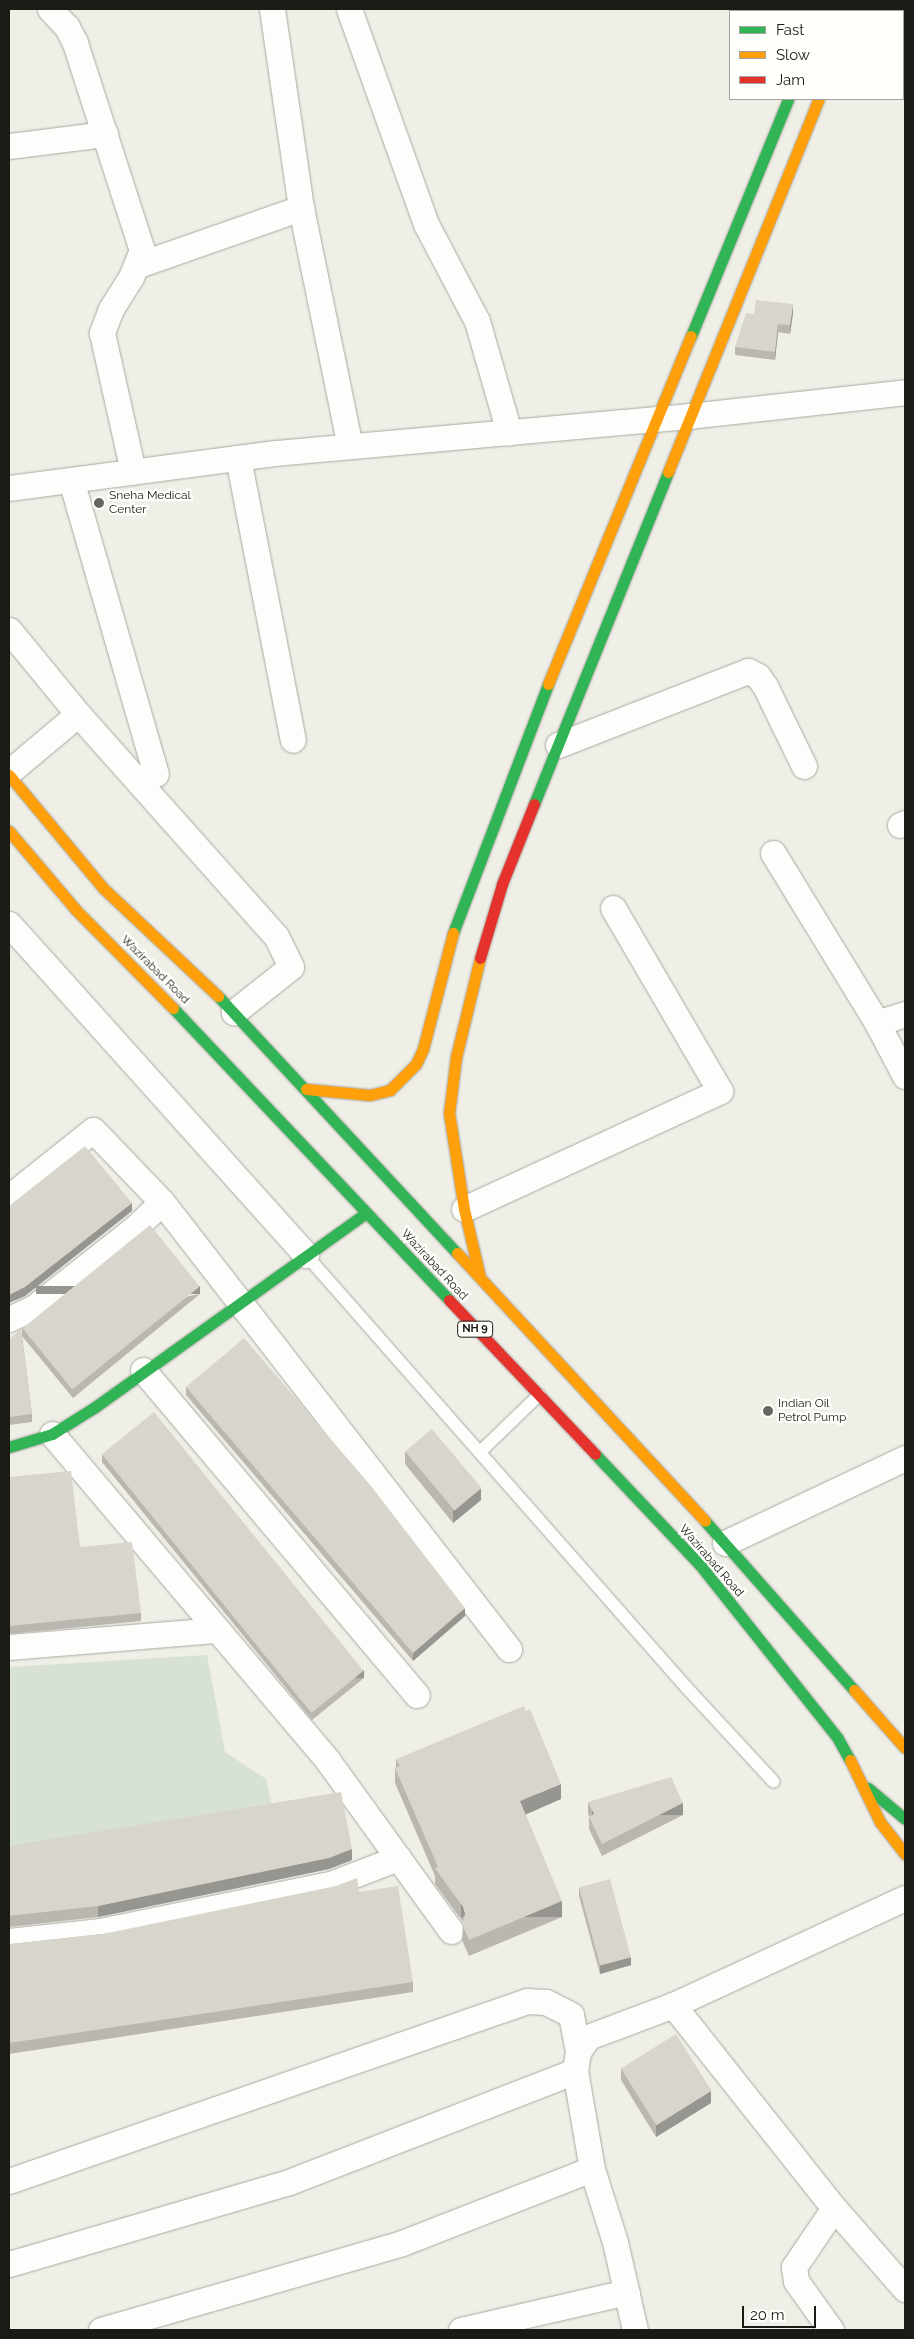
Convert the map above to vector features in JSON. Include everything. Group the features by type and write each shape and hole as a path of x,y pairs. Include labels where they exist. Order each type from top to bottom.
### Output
{"main road":[{"path":"306,1089 370,1095 390,1090 416,1064 423,1049 454,928 516,762 655,419 796,109 817,100"},
{"path":"480,1277 464,1209 449,1112 456,1057 482,944 502,884 689,416 796,109"},
{"name":"Wazirabad Road","path":"9,774 103,888 234,1012 306,1089 725,1542 905,1748"},
{"name":"Wazirabad Road","path":"9,831 76,910 184,1019 700,1565 837,1737 864,1785 880,1822 905,1854"},
{"path":"9,1447 52,1434 366,1213"},
{"path":"864,1785 905,1819"}],"street":[{"path":"50,9 67,27 75,43 142,250 138,264 111,309 102,333 134,472"},
{"path":"272,9 301,208 350,446"},
{"path":"349,9 426,224 477,321 510,432"},
{"path":"9,146 105,134"},
{"path":"138,264 301,208"},
{"path":"9,488 238,458 350,446 689,416 905,392"},
{"path":"238,458 293,740"},
{"path":"71,480 156,774"},
{"path":"14,647 78,714 276,936 291,967 234,1012"},
{"path":"558,745 748,672 758,676 765,686 804,766"},
{"path":"9,774 78,714"},
{"path":"773,853 877,1023 905,1076"},
{"path":"464,1209 720,1091 613,908"},
{"path":"9,924 306,1255"},
{"path":"877,1023 905,1014"},
{"path":"9,1197 94,1130 162,1202 509,1649"},
{"path":"9,1320 33,1308 136,1227 162,1202"},
{"path":"143,1370 417,1695"},
{"path":"52,1434 328,1761 451,1931"},
{"path":"725,1542 905,1458"},
{"path":"9,1647 217,1630"},
{"path":"9,1941 100,1931 333,1883 398,1858"},
{"path":"9,2264 289,2182 577,2061 588,2037 673,2004 905,1898"},
{"path":"9,2181 527,2001 546,2002 571,2015 592,2169 627,2292 635,2330"},
{"path":"673,2004 834,2208 905,2288"},
{"path":"101,2330 402,2243 592,2169"},
{"path":"831,2330 796,2281 794,2267 834,2208"},
{"path":"462,2330 627,2292"}],"lane":[{"path":"306,1255 481,1451 686,1687 774,1782"},
{"path":"481,1451 539,1396"}],"green space":[{"path":"207,1655 225,1752 266,1779 273,1810 9,1850 9,1667"}],"building":[{"path":"756,300 793,304 790,325 778,324 775,352 735,347 746,313 754,314"},
{"path":"85,1146 132,1203 25,1287 9,1295 9,1206"},
{"path":"150,1225 200,1286 72,1390 23,1328"},
{"path":"21,1329 32,1414 9,1417 9,1339"},
{"path":"244,1338 371,1486 465,1608 413,1653 186,1387"},
{"path":"154,1412 364,1671 311,1713 102,1454"},
{"path":"432,1429 481,1488 455,1510 405,1451"},
{"path":"71,1471 80,1547 132,1542 141,1613 9,1626 9,1477"},
{"path":"524,1706 526,1711 530,1709 561,1784 520,1801 562,1901 469,1940 462,1924 465,1914 463,1907 435,1868 438,1867 395,1768 400,1766 396,1759"},
{"path":"671,1777 683,1803 602,1844 589,1817 594,1814 588,1802"},
{"path":"341,1792 352,1849 329,1858 98,1906 9,1916 9,1846"},
{"path":"357,1878 359,1892 398,1886 413,1982 9,2043 9,1944 103,1934 336,1886"},
{"path":"610,1879 631,1957 600,1966 579,1887"},
{"path":"676,2034 712,2091 656,2125 621,2068"}],"traffic: fast":[{"path":"691,336 788,100"},
{"path":"534,804 668,472"},
{"path":"453,933 548,684"},
{"path":"218,996 457,1253"},
{"path":"173,1008 449,1300"},
{"path":"9,1447 52,1434 95,1407 366,1213"},
{"path":"595,1454 700,1565 837,1737 850,1760"},
{"path":"705,1521 854,1690"},
{"path":"868,1788 905,1819"}],"traffic: slow":[{"path":"668,472 819,100"},
{"path":"548,684 691,336"},
{"path":"9,775 103,888 218,996"},
{"path":"9,831 76,910 173,1008"},
{"path":"306,1089 370,1095 390,1090 416,1064 423,1049 453,933"},
{"path":"480,958 456,1057 449,1113 464,1209 480,1277"},
{"path":"457,1253 705,1521"},
{"path":"854,1690 905,1748"},
{"path":"850,1760 880,1822 905,1854"}],"traffic: jam":[{"path":"480,958 502,884 534,804"},
{"path":"449,1300 595,1454"}],"place":[{"name":"Sneha Medical Center","path":"99,503"},
{"name":"Indian Oil Petrol Pump","path":"768,1411"}]}
